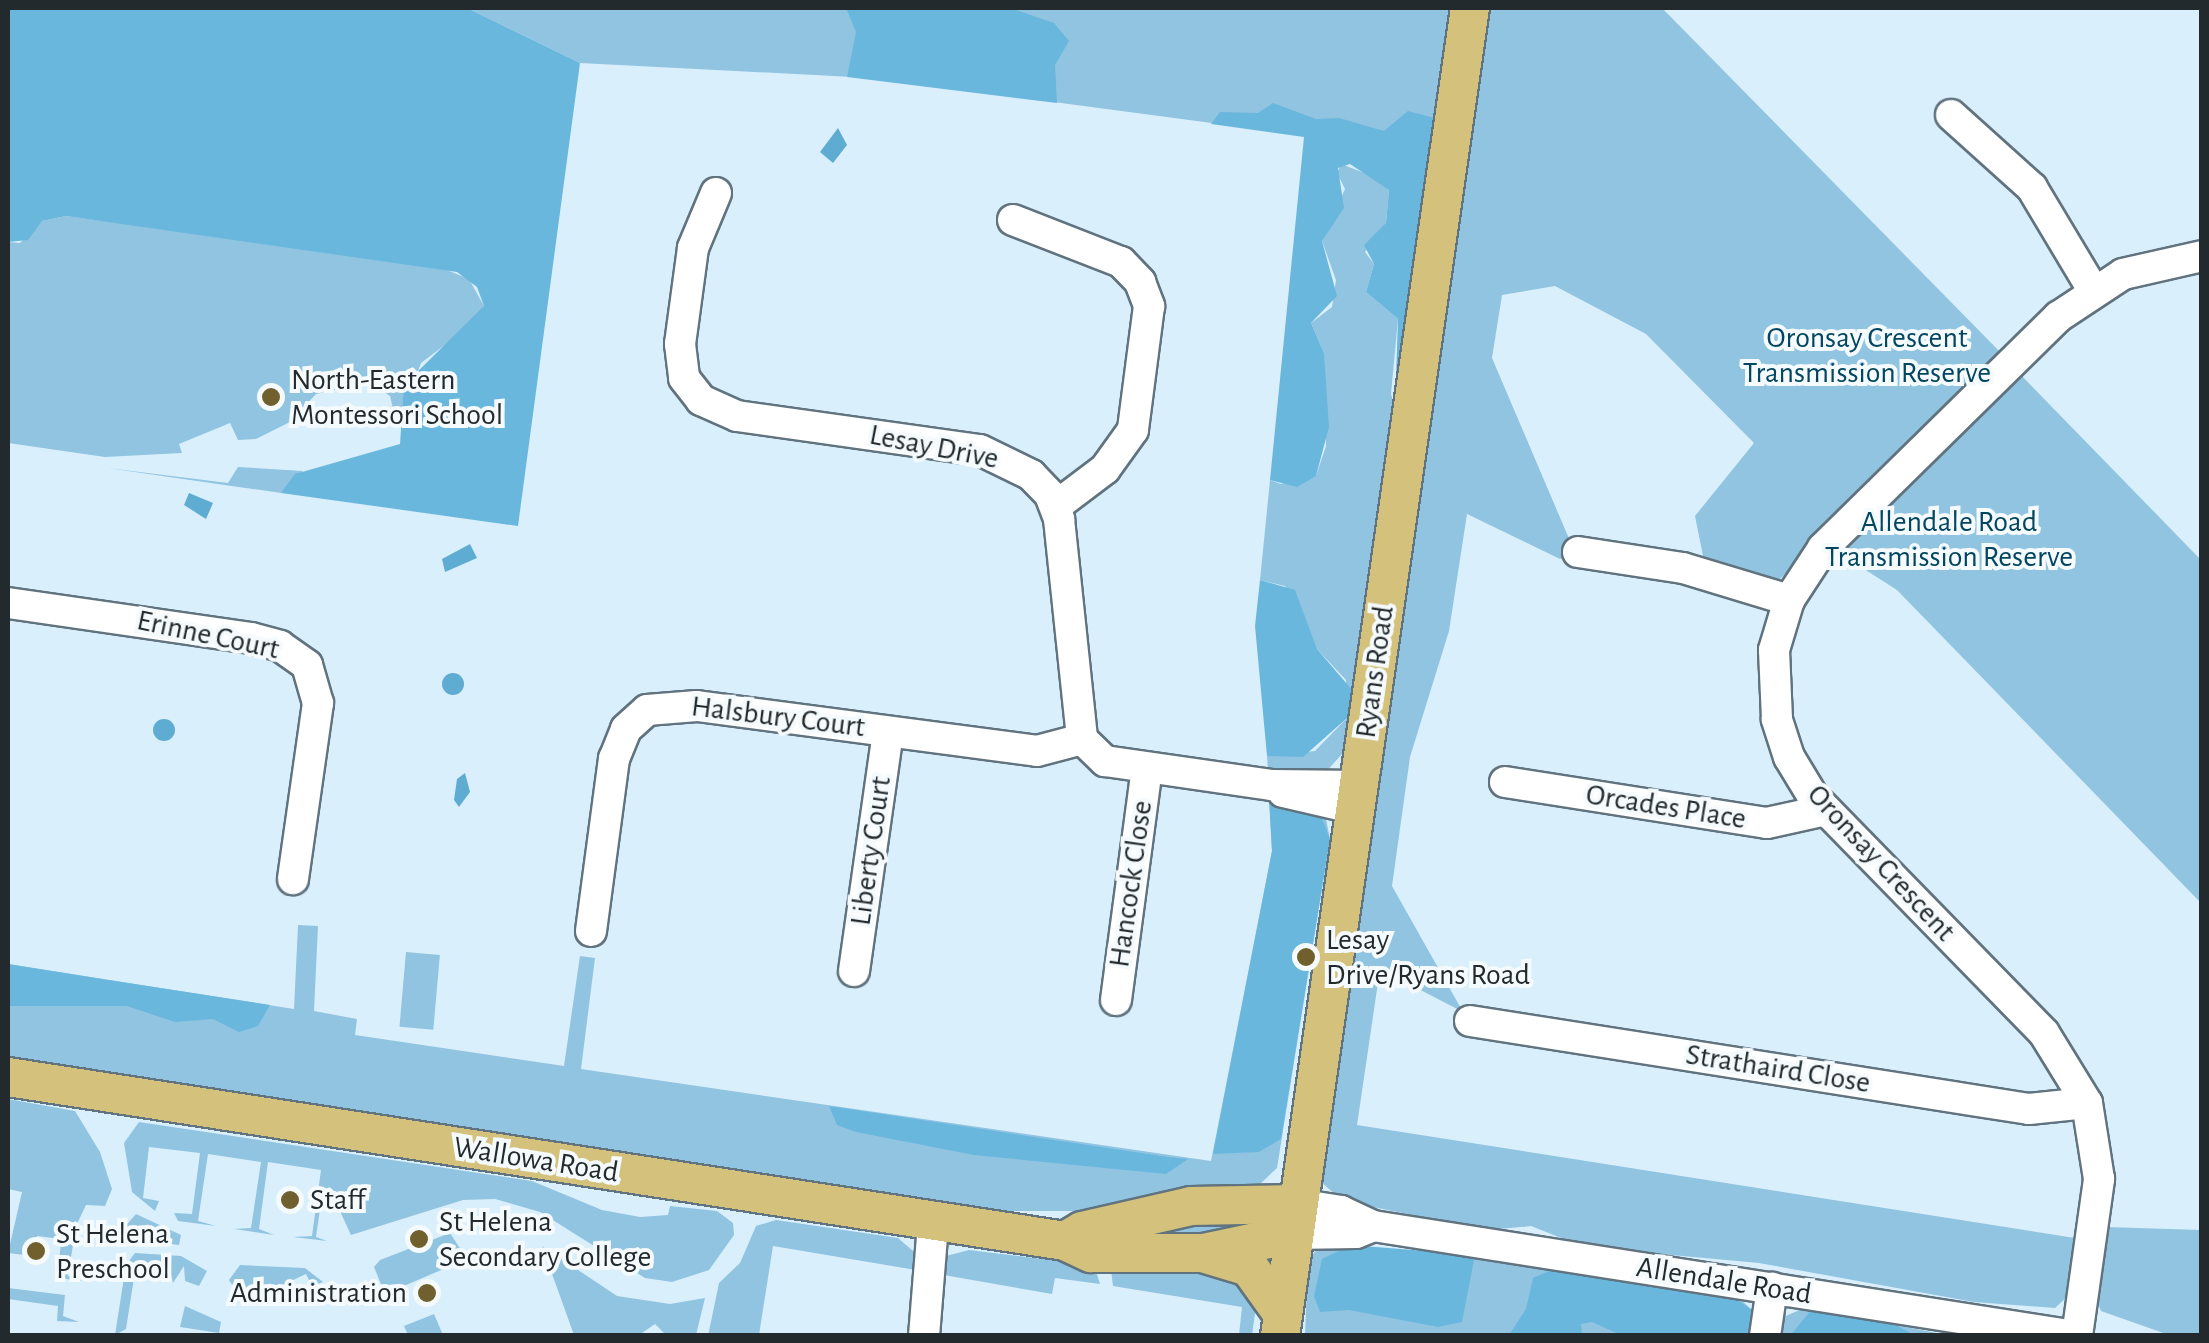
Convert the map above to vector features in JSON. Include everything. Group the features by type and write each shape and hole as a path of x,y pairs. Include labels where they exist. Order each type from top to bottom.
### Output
{"main road":[{"name":"Ryans Road","path":"1281,1324 1470,8"},
{"name":"Wallowa Road","path":"8,1077 1065,1241 1100,1254 1203,1254 1295,1219"},
{"name":"Wallowa Road","path":"1065,1241 1082,1231 1192,1206 1295,1219"},
{"path":"1203,1254 1248,1267 1281,1324"}],"street":[{"path":"1951,115 2032,188 2093,290"},
{"name":"Lesay Drive","path":"716,193 693,248 680,344 684,378 701,400 737,416 980,450 1031,475 1056,506"},
{"path":"1012,219 1121,262 1140,282 1149,306 1133,430 1105,470 1056,506 1082,739 1105,761 1358,797"},
{"name":"Oronsay Crescent","path":"2076,1336 2099,1179 2087,1103 2044,1033 1826,810 1789,757 1777,718 1774,650 1789,600 1823,548 2093,290 2150,264 2202,256"},
{"path":"1578,552 1683,568 1789,600"},
{"name":"Erinne Court","path":"8,603 251,638 298,656 312,675 318,704 293,879"},
{"name":"Halsbury Court","path":"591,931 614,759 626,729 647,710 678,704 1037,751 1082,739"},
{"name":"Liberty Court","path":"854,971 888,732"},
{"name":"Hancock Close","path":"1116,1000 1147,768"},
{"name":"Orcades Place","path":"1505,782 1767,823 1826,810"},
{"name":"Strathaird Close","path":"1470,1021 2030,1109 2087,1103"},
{"name":"Allendale Road","path":"1295,1219 1340,1210 1373,1226 1772,1288 1980,1328 2076,1336"},
{"path":"924,1336 933,1222"},
{"path":"1765,1336 1772,1288"}],"green space":[{"path":"467,8 1453,8 1438,153 872,78 580,63"},
{"name":"Oronsay Crescent Transmission Reserve","path":"1485,8 1662,8 2003,355 1776,583 1705,566 1695,516 1754,443 1646,334 1555,286 1502,295 1492,358 1570,541 1568,556 1560,559 1467,514 1449,631 1410,757 1392,886 1463,1012 1380,969 1357,1125 2081,1239 2070,1294 2055,1308 1974,1302 1759,1263 1584,1247 1531,1226 1487,1230 1343,1201 1321,1182"},
{"path":"1341,164 1380,179 1389,190 1386,223 1365,252 1374,264 1366,292 1398,319 1391,394 1395,408 1350,745 1325,773 1268,770 1267,756 1315,751 1347,718 1346,680 1317,649 1285,586 1260,580 1270,480 1281,484 1316,476 1326,446 1324,353 1311,323 1332,307 1336,280 1322,241 1345,189 1337,173"},
{"name":"North-Eastern Montessori School","path":"66,216 432,264 469,279 484,306 474,323 421,363 397,426 390,396 370,382 316,394 290,422 256,439 238,440 230,423 179,444 182,453 105,457 8,443 8,242 20,243 42,221"},
{"name":"Allendale Road Transmission Reserve","path":"2018,372 2201,560 2201,903 1897,590 1836,551"},
{"path":"238,467 303,471 281,493 107,468 228,483"},
{"path":"1269,798 1326,819 1330,839 1277,1168 1259,1185 1101,1211 993,1211 8,1056 8,964 294,1009 298,925 318,926 314,1011 357,1019 355,1035 564,1066 580,956 595,958 581,1069 1211,1161 1272,851"},
{"path":"406,952 440,955 433,1030 399,1027"},
{"path":"8,1099 75,1111 100,1152 112,1189 105,1206 86,1205 76,1226 68,1276 82,1281 58,1278 61,1239 37,1236 34,1256 8,1253 22,1192 8,1189"},
{"path":"139,1122 532,1181 602,1210 640,1217 668,1215 670,1206 717,1211 733,1223 734,1235 709,1270 672,1282 645,1278 540,1212 495,1199 463,1200 351,1235 339,1209 320,1209 316,1237 327,1241 293,1237 312,1236 321,1170 268,1162 259,1229 274,1235 234,1229 251,1228 261,1162 208,1154 198,1221 216,1226 178,1221 174,1213 192,1214 200,1153 149,1147 143,1198 159,1201 155,1211 132,1192 124,1143"},
{"path":"136,1214 181,1235 179,1245 130,1238 121,1231"},
{"path":"1258,1215 1249,1233 1109,1237 1212,1217"},
{"path":"776,1220 898,1238 913,1251 916,1270 773,1246 759,1335 708,1336 719,1283 740,1263 756,1226"},
{"path":"2106,1227 2201,1230 2201,1335 2169,1335 2101,1311 2096,1298"},
{"path":"450,1233 467,1259 385,1294 374,1267 380,1260"},
{"path":"1320,1245 1475,1255 1740,1299 1752,1310 1756,1336 1305,1336 1308,1261"},
{"path":"542,1246 617,1296 670,1304 705,1298 696,1335 666,1335 655,1324 639,1335 574,1335"},
{"path":"969,1250 1094,1265 1100,1284 1055,1278 1052,1294 938,1274 946,1256"},
{"path":"135,1253 181,1256 207,1271 199,1286 185,1281 184,1266 173,1283 170,1271 136,1265 126,1329 115,1335 126,1265"},
{"path":"240,1265 305,1268 323,1282 312,1286 306,1274 244,1303 229,1280"},
{"path":"1221,1266 1257,1299 1252,1335 1239,1335 1242,1307 1113,1286 1111,1270"},
{"path":"8,1288 65,1295 63,1316 79,1322 57,1321 58,1306 8,1299"},
{"path":"185,1306 221,1322 219,1333 180,1327"},
{"path":"1802,1309 1946,1335 1772,1336 1781,1318"},
{"path":"434,1314 443,1335 408,1335 404,1326"}],"shaded area":[{"path":"8,8 467,8 580,63 518,526 281,493 295,474 400,444 404,385 484,306 477,287 457,272 66,216 42,221 28,240 8,242"},
{"path":"846,8 1010,8 1054,23 1069,41 1055,65 1057,103 847,77 856,32"},
{"path":"1273,103 1316,119 1339,118 1384,131 1408,111 1442,120 1395,407 1398,319 1366,292 1374,264 1364,245 1386,223 1389,190 1350,164 1338,168 1344,208 1322,241 1337,296 1311,323 1324,353 1329,427 1316,476 1297,487 1270,480 1304,137 1211,124 1220,112 1258,113"},
{"path":"838,128 847,145 833,163 820,152"},
{"path":"189,493 213,503 206,519 184,505"},
{"path":"470,544 477,558 445,572 442,559"},
{"path":"1260,580 1295,590 1317,649 1353,691 1347,718 1303,757 1267,756 1255,626"},
{"path":"453,673 461,676 461,692 453,695 445,692 442,684 445,676"},
{"path":"164,719 172,722 172,738 164,741 156,738 153,730 156,722"},
{"path":"465,773 470,792 459,807 454,800 457,779"},
{"path":"1269,798 1320,813 1330,839 1281,1139 1259,1152 1213,1154 1272,851"},
{"path":"8,964 270,1005 258,1026 239,1032 213,1019 175,1022 127,1006 8,1006"},
{"path":"829,1106 1188,1159 1166,1174 974,1155 856,1132 837,1125"},
{"path":"1351,1245 1475,1255 1462,1322 1438,1327 1349,1310 1320,1312 1314,1296 1322,1259"},
{"path":"1558,1267 1730,1295 1752,1310 1756,1335 1623,1336 1592,1322 1581,1324 1582,1335 1509,1335 1526,1309 1533,1278"},
{"path":"1812,1309 1894,1324 1914,1335 1790,1336"}],"place":[{"name":"North-Eastern Montessori School","path":"271,397"},
{"name":"Lesay Drive/Ryans Road","path":"1306,957"},
{"name":"Staff","path":"290,1200"},
{"name":"St Helena Secondary College","path":"419,1239"},
{"name":"St Helena Preschool","path":"36,1251"},
{"name":"Administration","path":"427,1293"}]}
